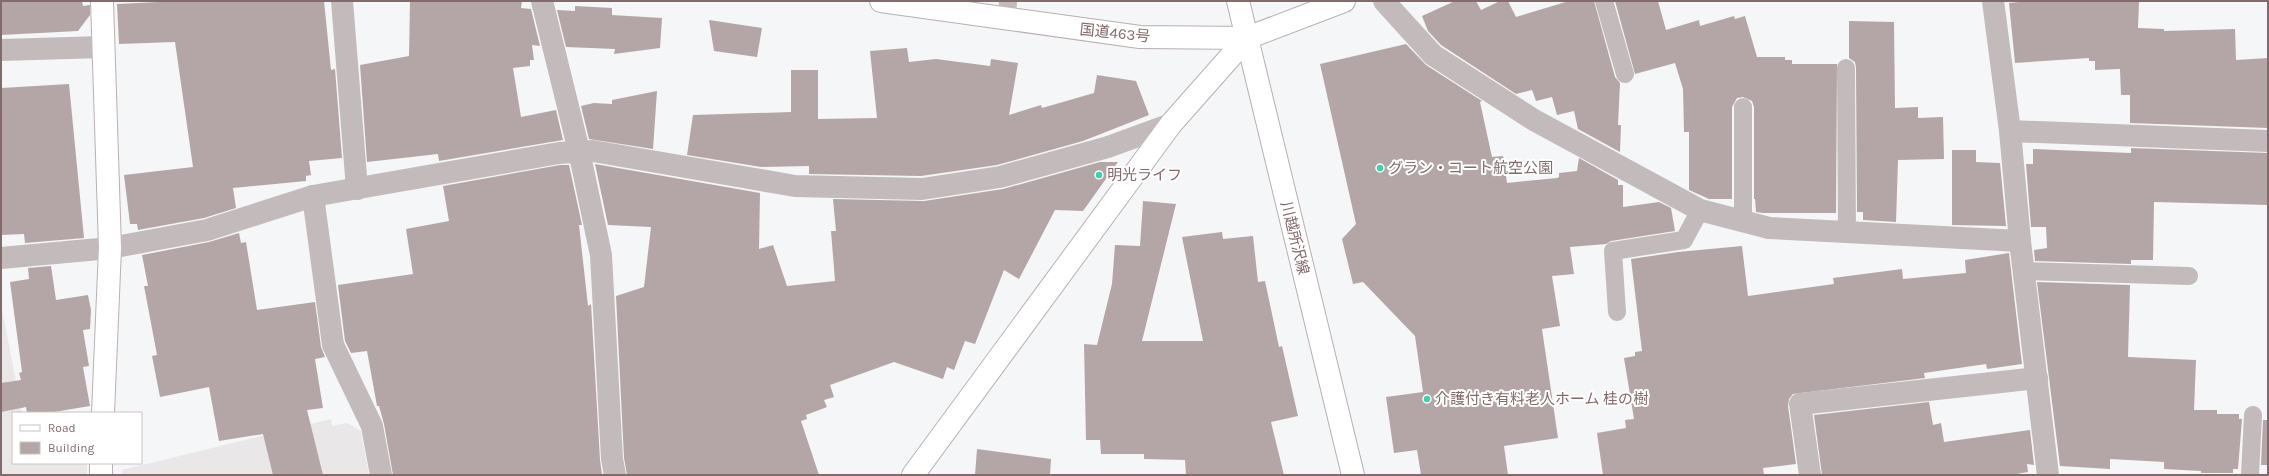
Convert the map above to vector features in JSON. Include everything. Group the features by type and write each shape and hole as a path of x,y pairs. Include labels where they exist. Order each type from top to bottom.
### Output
{"main road":[{"path":"102,1 110,248 103,412"},
{"name":"国道463号","path":"881,1 1008,10 1140,37 1247,38 1344,1"},
{"name":"川越所沢線","path":"1238,1 1353,475"},
{"path":"913,475 1172,124 1247,38"},
{"path":"101,464 101,475"}],"street":[{"path":"342,1 357,189"},
{"path":"542,1 579,150 600,255 612,459 615,475"},
{"path":"1384,1 1433,55 1534,120 1700,210 1769,228 2020,241"},
{"path":"1993,1 2010,131 2020,241 2048,475"},
{"path":"1,50 103,47"},
{"path":"1,258 110,248 207,230 313,196 579,150 593,151 795,186 922,189 1000,177 1108,147 1172,124"},
{"path":"2010,131 2268,141"},
{"path":"313,196 333,345 372,426 380,475"},
{"path":"1810,475 1800,404 2037,378"}],"lane":[{"path":"1604,1 1625,74"},
{"path":"1846,68 1847,232"},
{"path":"1743,107 1743,222"},
{"path":"1618,312 1613,251 1684,240 1700,210"},
{"path":"2024,271 2189,276"},
{"path":"2250,475 2253,415"}],"shaded area":[{"path":"1,304 22,412 12,412 12,464 87,464 87,475 1,475"},
{"path":"331,419 332,426 347,423 361,431 369,475 122,475 122,470"}],"building":[{"path":"1,1 82,1 83,6 90,5 90,15 78,31 1,35"},
{"path":"180,1 324,1 331,70 335,69 342,158 309,161 311,175 306,176 306,181 233,188 236,208 204,218 138,230 137,224 130,224 124,175 193,167 175,42 119,44 117,4"},
{"path":"410,1 522,1 521,8 531,9 540,46 532,45 534,60 530,60 530,66 513,68 521,117 556,110 563,140 439,161 438,154 367,162 360,65 409,56"},
{"path":"1455,1 1476,1 1481,10 1500,1 1508,1 1516,17 1569,1 1594,1 1615,77 1620,83 1618,125 1621,125 1620,152 1578,129 1574,111 1557,115 1552,97 1536,101 1532,90 1516,94 1441,45 1428,31 1422,16"},
{"path":"1615,1 1658,1 1666,30 1699,20 1700,26 1734,16 1735,19 1745,16 1757,57 1785,57 1785,60 1792,60 1792,64 1837,64 1836,213 1756,212 1754,199 1754,107 1752,101 1743,97 1737,98 1732,107 1732,199 1709,199 1689,190 1689,132 1684,132 1683,89 1675,63 1635,74"},
{"path":"2029,1 2139,2 2138,28 2164,29 2164,31 2235,29 2236,60 2268,58 2268,128 2130,123 2130,95 2121,95 2120,69 2095,70 2095,61 2089,61 2089,58 2015,63 2009,3"},
{"path":"575,6 612,8 612,15 662,18 660,48 614,54 615,49 566,47 557,10 575,11"},
{"path":"709,20 762,28 757,57 714,51"},
{"path":"1849,21 1894,22 1895,108 1918,107 1918,118 1943,117 1944,159 1898,160 1896,222 1863,220 1863,212 1857,212 1856,68 1855,62 1849,58"},
{"path":"1406,44 1426,65 1482,101 1480,102 1492,157 1503,156 1507,183 1557,178 1559,177 1559,173 1577,171 1579,158 1618,180 1618,185 1623,185 1623,207 1659,202 1671,208 1675,231 1611,241 1606,244 1570,247 1574,274 1552,276 1560,326 1542,329 1558,438 1504,446 1508,475 1421,475 1417,450 1394,453 1386,397 1423,392 1415,336 1363,282 1353,284 1342,239 1356,224 1320,64"},
{"path":"907,48 909,62 936,59 990,66 991,59 1018,63 1009,115 1041,105 1042,108 1094,93 1097,75 1136,81 1149,115 1083,141 997,165 921,176 809,174 809,166 761,167 687,155 693,115 791,112 791,70 818,70 818,119 877,118 870,51"},
{"path":"69,84 84,238 25,243 24,234 1,235 1,88"},
{"path":"657,91 653,149 589,139 581,106 594,103 612,104 612,100"},
{"path":"2131,148 2268,153 2268,205 2154,202 2153,260 2131,260 2131,264 2035,261 2034,250 2047,248 2046,227 2031,227 2026,164 2033,164 2033,149 2131,153"},
{"path":"1952,150 1976,150 1976,162 2000,163 2006,226 1952,225"},
{"path":"1100,162 1118,162 1083,211 1055,210 1019,279 1004,270 975,344 965,341 954,370 947,367 943,379 894,362 830,385 834,397 824,400 827,407 806,415 807,419 801,421 819,475 627,475 624,458 616,296 644,287 651,227 608,225 595,164 760,193 759,249 773,245 787,286 835,281 831,231 836,231 833,199 924,201 1003,189"},
{"path":"560,165 569,165 582,225 579,225 588,306 591,304 602,475 393,475 384,424 379,406 377,406 367,351 351,353 345,341 338,285 413,274 406,229 449,221 443,186"},
{"path":"1143,201 1176,204 1142,341 1203,341 1182,237 1222,232 1223,239 1253,236 1258,282 1265,281 1279,347 1282,346 1298,416 1271,422 1284,475 1186,475 1185,460 1144,459 1144,454 1101,454 1100,440 1086,440 1084,344 1097,345 1112,284 1115,245 1140,246"},
{"path":"239,233 241,243 246,242 257,310 315,302 321,347 325,357 315,359 323,408 307,410 323,475 273,475 263,434 219,441 209,387 160,397 152,356 157,355 144,286 148,286 142,255 209,242"},
{"path":"1742,246 1748,296 1834,284 1833,278 1902,269 1903,279 1966,273 1965,260 2009,253 2022,364 1987,369 1986,364 1924,373 1925,378 1793,394 1789,399 1788,406 1796,464 1763,468 1764,475 1603,475 1597,433 1626,428 1625,420 1634,419 1624,358 1635,356 1635,352 1642,351 1631,259 1678,252"},
{"path":"51,266 56,300 88,295 91,310 90,329 83,330 89,366 83,367 90,406 54,412 27,412 26,407 1,412 1,383 21,380 19,373 22,372 10,282 29,279 28,268"},
{"path":"2037,282 2130,285 2128,357 2196,360 2194,410 2217,410 2217,414 2239,414 2239,419 2242,419 2238,469 2233,469 2233,473 2201,473 2201,471 2164,469 2164,462 2110,459 2110,469 2060,466"},
{"path":"1929,402 1933,425 1941,423 1944,442 2030,430 2034,465 2027,464 2028,472 2011,475 1822,475 1814,415"},
{"path":"2263,420 2268,420 2268,465 2261,465"},
{"path":"977,449 1051,459 1050,475 975,475"}],"place":[{"name":"グラン・コート航空公園","path":"1380,168"},
{"name":"明光ライフ","path":"1099,175"},
{"name":"介護付き有料老人ホーム 桂の樹","path":"1427,399"}]}
